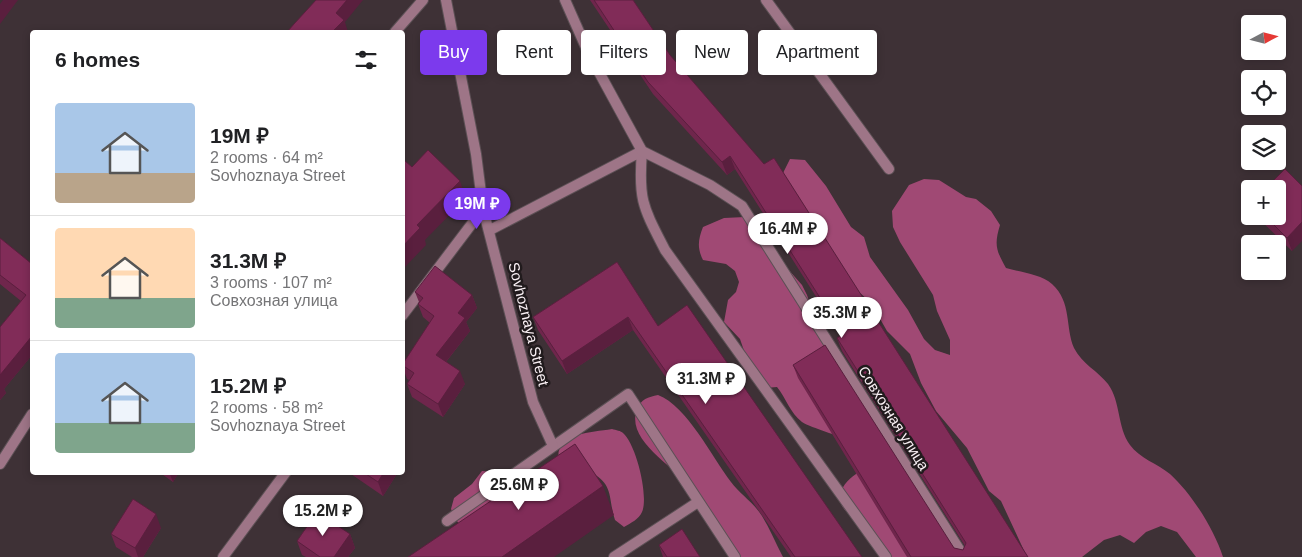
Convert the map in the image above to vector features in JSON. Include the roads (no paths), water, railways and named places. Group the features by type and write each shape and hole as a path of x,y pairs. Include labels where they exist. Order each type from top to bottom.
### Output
{"street":[{"path":"396,30 423,0"},
{"name":"Sovhoznaya Street","path":"446,0 476,154 482,209 490,230 533,402 553,446"},
{"path":"766,0 889,170"},
{"path":"569,1 588,52 642,151 639,185 643,207 665,250 886,557"},
{"path":"490,230 642,151"},
{"name":"Совхозная улица","path":"642,151 710,185 742,206 964,557"},
{"path":"405,312 482,209"},
{"path":"447,521 628,394 735,557"},
{"path":"0,464 30,417"},
{"path":"223,557 284,475"},
{"path":"614,557 698,502"}]}
